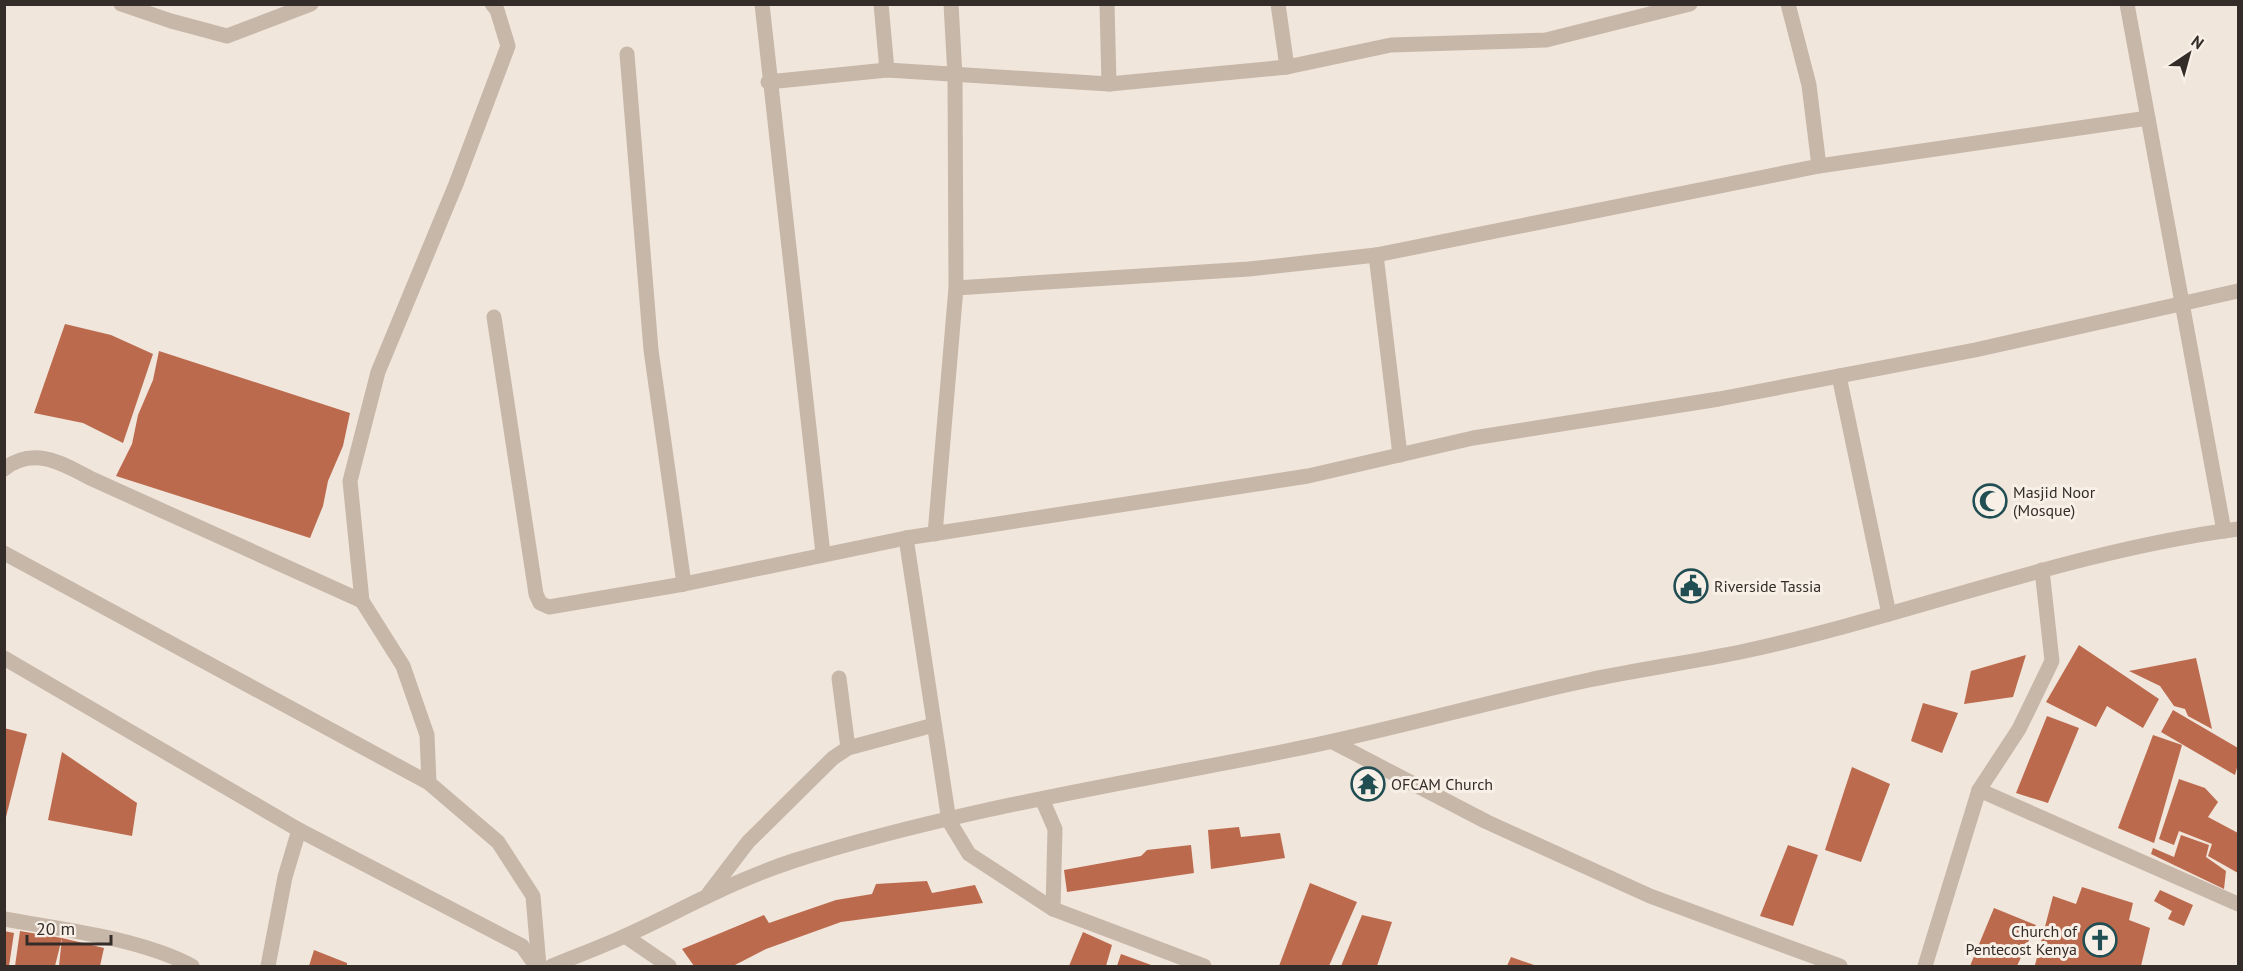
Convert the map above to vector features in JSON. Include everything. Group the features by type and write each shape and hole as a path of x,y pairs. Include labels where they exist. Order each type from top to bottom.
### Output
{"street":[{"path":"121,4 171,21 227,36 311,4"},
{"path":"429,783 427,735 403,666 362,601 350,481 378,372 456,184 508,46 497,10 492,4"},
{"path":"762,4 768,82 823,554"},
{"path":"881,4 887,70"},
{"path":"935,534 956,288 955,76 951,4"},
{"path":"1107,4 1109,84"},
{"path":"1278,4 1287,67"},
{"path":"768,82 887,70 1109,84 1287,67 1391,45 1546,40 1690,4"},
{"path":"1788,4 1809,85 1819,166"},
{"path":"552,966 625,936 708,894 790,862 864,840 1042,799 1333,742 1588,680 1746,651 1889,614 2042,570 2231,530 2183,305 2127,4"},
{"path":"627,54 651,350 684,584"},
{"path":"956,288 1248,269 1376,255 1819,166 2148,118"},
{"path":"1376,255 1400,455"},
{"path":"494,317 536,594 540,603 549,607 684,584 906,538 1308,476 1473,438 1719,399 1975,350 2238,291"},
{"path":"1839,376 1889,614"},
{"path":"4,469 17,459 56,459 90,478 362,601"},
{"path":"906,538 949,821 969,854 1053,909 1204,966"},
{"path":"4,553 429,783 498,842 533,896 538,966"},
{"path":"1925,966 1979,790 2019,729 2052,661 2042,570"},
{"path":"4,658 299,830 522,946 538,966"},
{"path":"839,678 848,748"},
{"path":"708,894 748,842 813,775 848,748 934,725"},
{"path":"1333,742 1486,822 1650,896 1840,966"},
{"path":"1979,790 2238,904"},
{"path":"1042,799 1055,829 1053,909"},
{"path":"268,966 285,877 299,830"},
{"path":"4,919 133,945 177,958 192,966"},
{"path":"625,936 669,966"}],"building":[{"path":"65,324 111,335 153,354 123,443 83,423 34,413"},
{"path":"159,351 350,413 343,446 328,481 323,506 310,538 116,476 132,444 138,415 153,380"},
{"path":"2079,645 2159,699 2143,728 2107,706 2096,727 2046,702"},
{"path":"2026,655 2013,697 1964,704 1971,671"},
{"path":"2196,658 2212,729 2188,716 2185,709 2174,706 2160,686 2129,671"},
{"path":"1923,703 1958,713 1942,753 1911,741"},
{"path":"2173,710 2238,748 2235,775 2161,732"},
{"path":"2047,716 2079,728 2048,803 2016,793"},
{"path":"4,728 27,734 5,821 4,821"},
{"path":"2153,735 2182,745 2154,843 2118,828"},
{"path":"62,752 137,803 132,836 48,820"},
{"path":"1852,767 1890,784 1861,862 1825,850"},
{"path":"2179,779 2205,788 2218,802 2208,817 2238,833 2238,873 2208,856 2212,844 2179,831 2174,845 2159,839"},
{"path":"1239,827 1241,837 1280,833 1285,858 1211,869 1208,830"},
{"path":"2181,835 2209,845 2206,857 2226,871 2224,889 2151,854 2153,848 2174,857"},
{"path":"1191,845 1194,873 1067,892 1064,870 1141,856 1147,850"},
{"path":"1788,845 1818,855 1793,926 1760,916"},
{"path":"927,881 932,893 975,885 983,903 841,922 766,949 733,966 694,966 682,949 764,915 769,923 836,900 872,894 876,884"},
{"path":"1310,883 1357,902 1329,966 1279,966"},
{"path":"2082,887 2133,903 2129,920 2150,928 2141,966 2035,965 2053,896 2076,904"},
{"path":"2160,890 2193,905 2184,926 2168,919 2172,911 2154,901"},
{"path":"1994,908 2036,925 2017,966 1970,966"},
{"path":"1362,915 1392,922 1377,966 1341,966"},
{"path":"4,931 14,933 9,966 4,966"},
{"path":"20,931 62,938 55,966 15,966"},
{"path":"1083,932 1112,945 1106,966 1069,966"},
{"path":"62,938 104,948 100,966 59,966"},
{"path":"314,950 347,963 347,966 309,966"},
{"path":"1121,954 1154,966 1117,966"},
{"path":"1511,957 1537,966 1507,966"}],"place":[{"name":"Masjid Noor (Mosque)","path":"1990,501"},
{"name":"Riverside Tassia","path":"1691,586"},
{"name":"OFCAM Church","path":"1368,784"},
{"name":"Church of Pentecost Kenya","path":"2100,940"}]}
